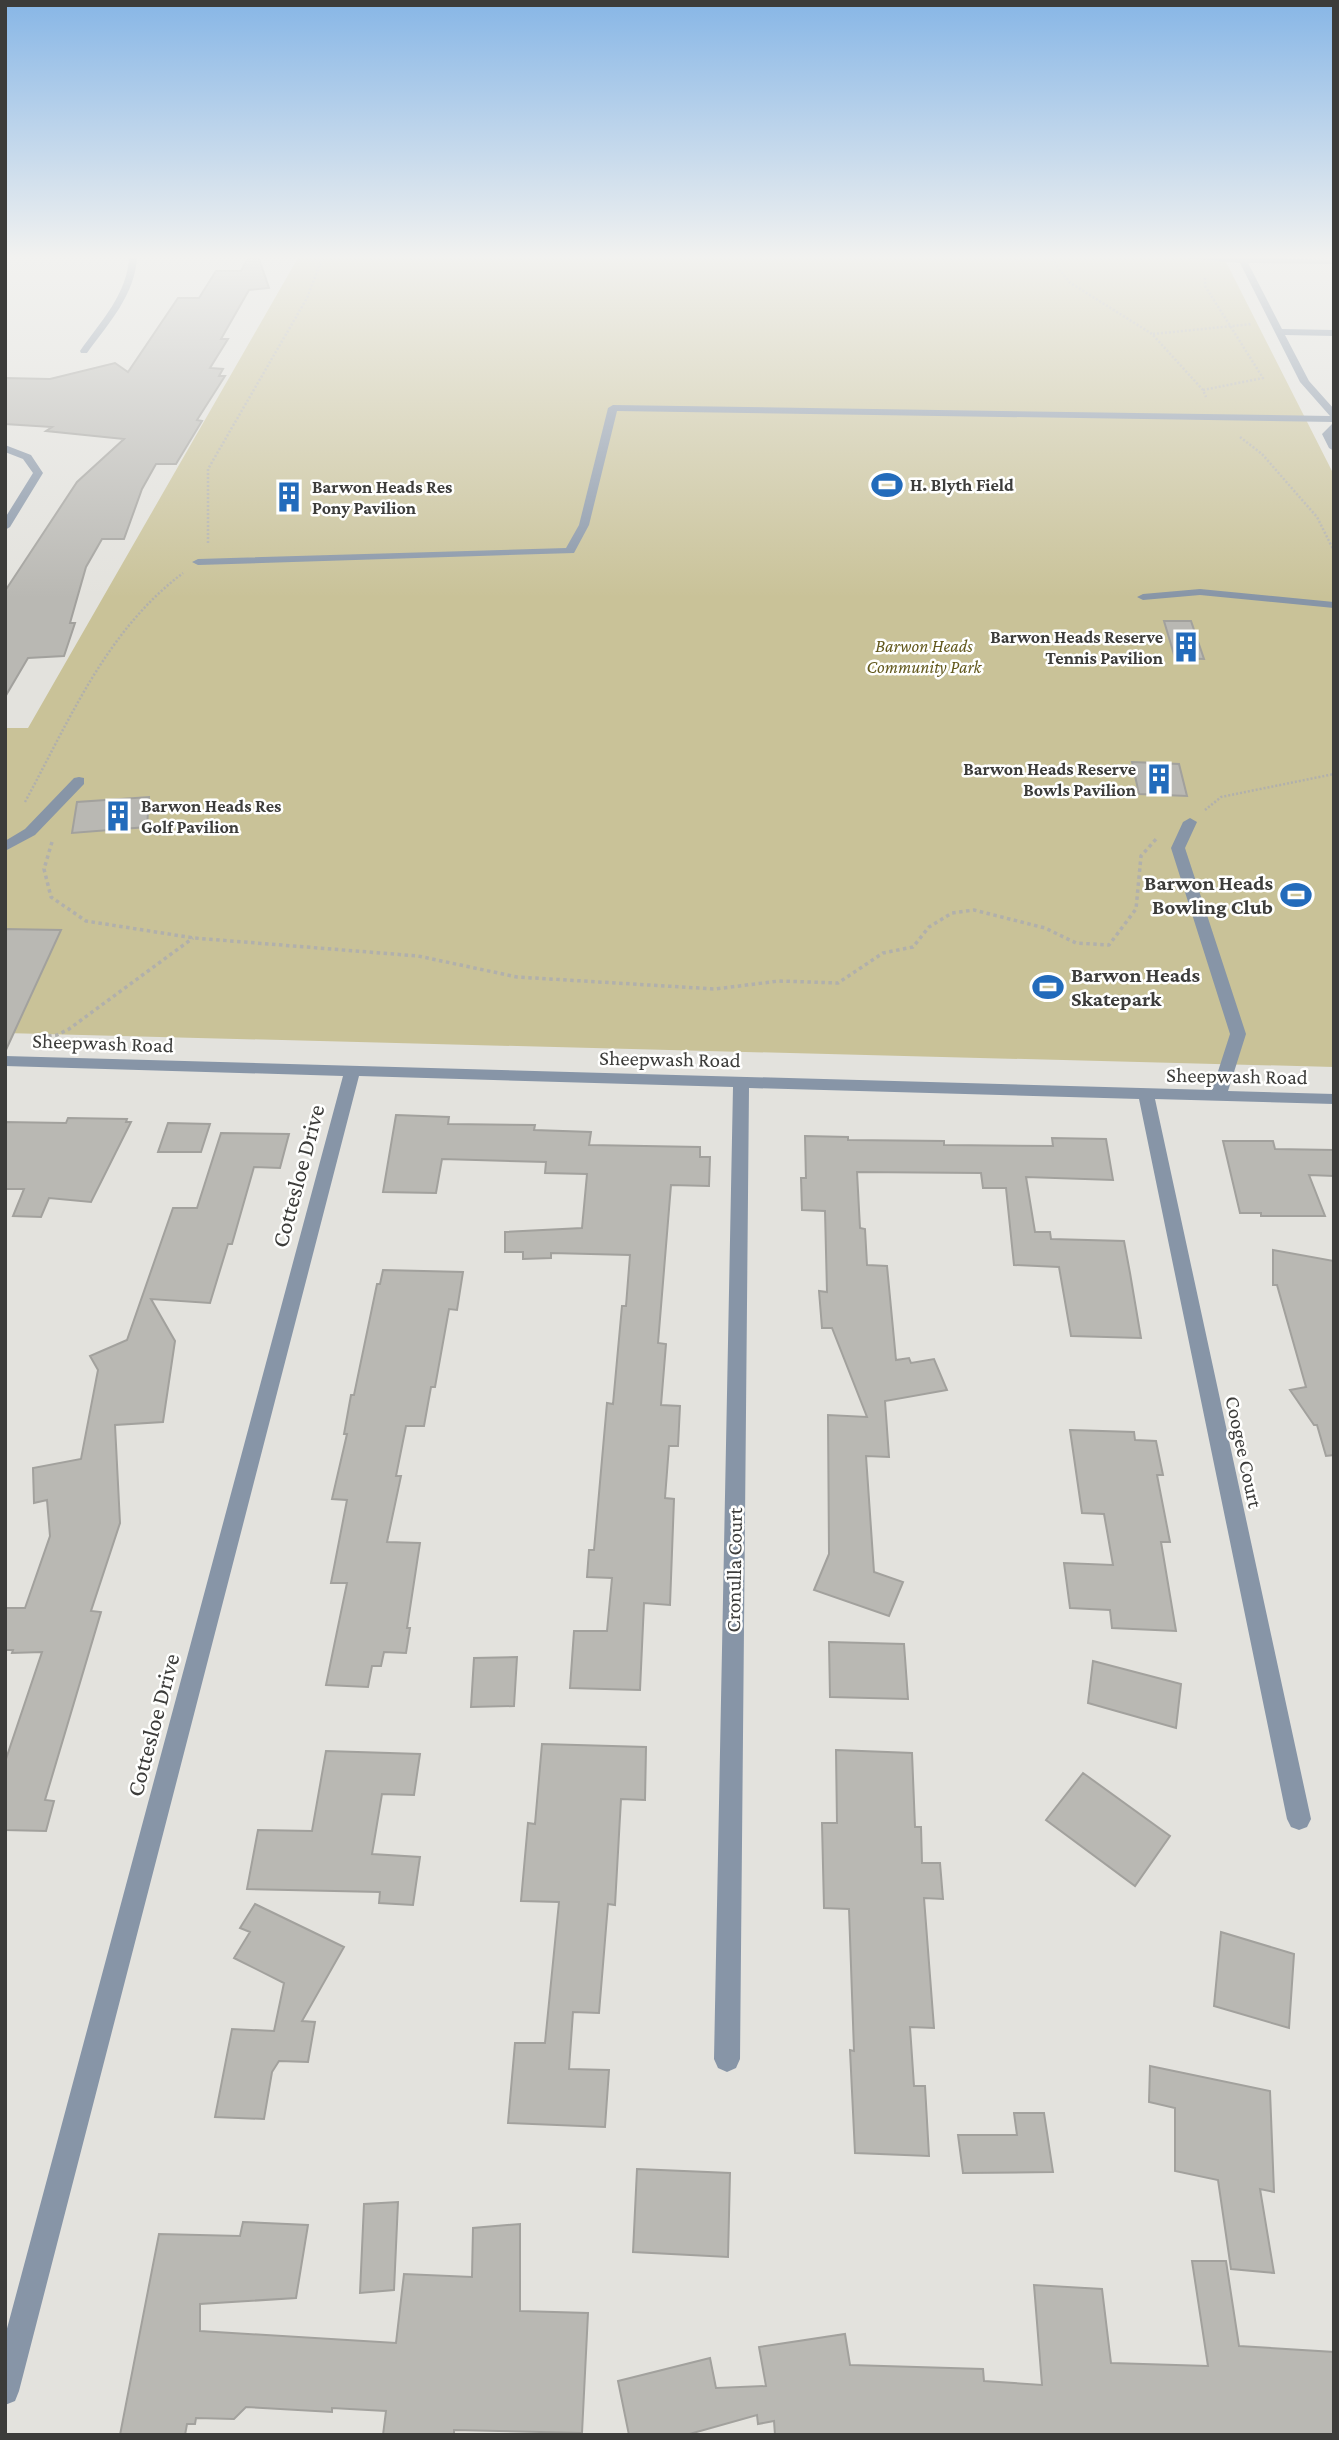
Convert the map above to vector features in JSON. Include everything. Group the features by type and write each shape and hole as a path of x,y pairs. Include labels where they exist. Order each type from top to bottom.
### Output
{"street":[{"path":"1299,370 1333,423"},
{"path":"1305,382 1306,398 1320,419"},
{"path":"198,562 570,551 584,525 613,408 1320,419 1333,423"},
{"path":"1333,423 1327,434 1334,448"},
{"path":"5,448 27,457 38,473 34,484 5,527"},
{"path":"1143,597 1200,593 1334,605"},
{"path":"5,847 30,832 79,781"},
{"path":"1190,822 1178,848 1238,1034 1218,1096"},
{"name":"Sheepwash Road","path":"5,1061 1334,1099"},
{"name":"Cottesloe Drive","path":"5,2391 352,1072"},
{"name":"Cronulla Court","path":"726,2059 741,1081"},
{"name":"Coogee Court","path":"1146,1094 1299,1819"}],"path":[{"path":"265,370 208,469 208,542 198,562 154,594 103,657 22,808 30,832 53,839 44,869 51,897 86,920 194,938 418,956 517,977 715,989 779,981 838,984 883,953 913,947 929,927 952,913 963,911 974,910 1045,928 1076,943 1109,945 1136,909 1141,856 1166,827 1190,822 1221,797 1334,774"},
{"path":"1203,390 1263,378 1258,370"},
{"path":"29,1062 40,1037 57,1035 69,1029 194,938"}],"green space":[{"name":"Barwon Heads Community Park","path":"234,370 1281,370 1334,475 1334,1067 5,1033 5,728 28,728"}],"building":[{"path":"87,370 128,372 129,370 223,370 219,376 225,376 197,420 202,421 176,464 156,464 142,489 124,539 102,539 86,567 70,623 75,623 64,656 28,658 5,697 5,591 77,482 124,439 46,431 52,427 5,424 5,378 50,379"},
{"name":"Barwon Heads Reserve Tennis Pavilion","path":"1164,621 1191,621 1204,659 1175,658"},
{"name":"Barwon Heads Reserve Bowls Pavilion","path":"1132,762 1179,764 1187,796 1139,794"},
{"name":"Barwon Heads Res Golf Pavilion","path":"149,797 147,827 72,833 77,802"},
{"path":"5,929 61,930 5,1052"},
{"path":"396,1115 449,1117 448,1124 535,1125 534,1130 591,1132 589,1145 700,1147 700,1157 710,1157 709,1186 671,1185 658,1343 666,1344 661,1405 680,1406 678,1446 669,1446 665,1498 674,1499 670,1605 644,1603 640,1690 570,1688 574,1631 607,1631 612,1578 587,1577 589,1550 594,1550 607,1403 613,1404 622,1306 626,1306 630,1255 551,1253 551,1258 523,1259 523,1252 505,1252 505,1232 582,1228 587,1174 545,1173 546,1162 442,1159 436,1193 383,1192"},
{"path":"68,1118 127,1119 126,1122 131,1122 91,1202 49,1198 41,1217 13,1216 24,1189 5,1189 5,1122 66,1123"},
{"path":"168,1123 210,1124 201,1152 158,1152"},
{"path":"221,1133 289,1134 280,1168 254,1167 232,1244 228,1244 210,1303 151,1299 175,1341 163,1422 115,1425 120,1523 91,1611 101,1612 45,1800 54,1801 46,1831 5,1830 5,1762 42,1652 12,1653 13,1650 5,1650 5,1608 25,1608 50,1536 47,1500 34,1503 33,1468 81,1459 98,1370 90,1356 127,1340 173,1208 197,1208"},
{"path":"805,1136 848,1137 848,1140 944,1141 944,1145 1053,1146 1052,1138 1106,1139 1113,1180 1026,1177 1035,1232 1050,1232 1051,1239 1124,1241 1130,1273 1141,1338 1071,1336 1059,1267 1014,1265 1006,1188 983,1188 981,1173 857,1172 860,1228 865,1229 867,1265 887,1266 896,1360 909,1358 911,1363 934,1359 947,1390 885,1401 889,1457 866,1456 874,1572 903,1582 889,1616 814,1590 829,1554 828,1415 867,1417 832,1328 822,1328 819,1291 827,1292 825,1211 802,1210 801,1178 806,1178"},
{"path":"1223,1141 1273,1141 1275,1149 1334,1150 1334,1176 1309,1175 1325,1216 1261,1216 1261,1213 1240,1213"},
{"path":"1273,1250 1334,1261 1334,1455 1326,1456 1317,1425 1314,1425 1290,1390 1306,1387 1277,1285 1273,1285"},
{"path":"383,1270 463,1272 457,1310 449,1309 435,1387 431,1387 424,1426 406,1426 396,1476 401,1476 387,1542 420,1543 407,1628 410,1628 406,1653 384,1652 381,1666 372,1666 368,1687 326,1685 347,1583 331,1583 347,1500 332,1499 347,1434 344,1434 351,1395 354,1395 377,1284 380,1284"},
{"path":"1070,1430 1134,1432 1135,1440 1156,1441 1163,1475 1157,1475 1170,1542 1161,1542 1176,1631 1112,1628 1110,1610 1070,1608 1064,1563 1113,1565 1104,1514 1082,1513"},
{"path":"829,1642 904,1644 908,1699 830,1697"},
{"path":"517,1657 514,1706 471,1707 474,1658"},
{"path":"1093,1661 1181,1684 1176,1728 1088,1703"},
{"path":"542,1744 646,1747 645,1800 621,1799 615,1905 608,1904 599,2013 573,2012 569,2069 609,2070 605,2127 508,2123 515,2043 545,2043 559,1902 521,1901 528,1823 535,1824"},
{"path":"836,1750 912,1753 915,1827 921,1827 922,1863 940,1863 943,1899 924,1898 934,2028 910,2027 914,2086 925,2086 929,2156 855,2153 850,2050 854,2051 849,1909 824,1908 822,1823 837,1823"},
{"path":"326,1751 420,1754 414,1795 382,1794 372,1854 420,1857 413,1905 379,1903 380,1892 247,1889 258,1830 312,1831"},
{"path":"1083,1773 1170,1836 1135,1886 1046,1820"},
{"path":"255,1904 344,1947 302,2021 315,2022 308,2062 279,2061 272,2072 264,2119 215,2117 232,2029 274,2031 284,1983 234,1958 250,1932 240,1928"},
{"path":"1221,1932 1294,1954 1289,2028 1214,2006"},
{"path":"1150,2066 1270,2091 1274,2192 1260,2189 1274,2273 1231,2269 1218,2180 1175,2171 1175,2108 1149,2102"},
{"path":"1014,2113 1044,2113 1053,2172 963,2173 958,2135 1017,2135"},
{"path":"637,2169 730,2173 728,2257 633,2252"},
{"path":"398,2202 394,2290 360,2293 364,2204"},
{"path":"243,2222 308,2225 296,2298 200,2304 200,2331 396,2343 404,2274 472,2277 473,2228 520,2224 520,2311 588,2313 582,2433 454,2430 454,2435 383,2435 386,2411 332,2408 332,2412 246,2407 234,2419 196,2418 195,2424 187,2424 185,2435 120,2435 159,2234 240,2236"},
{"path":"1192,2261 1226,2261 1239,2346 1334,2352 1334,2435 775,2435 774,2421 758,2424 757,2415 686,2435 629,2435 618,2381 710,2358 716,2388 766,2386 759,2347 845,2334 850,2365 983,2369 984,2381 1042,2385 1034,2285 1102,2289 1111,2363 1208,2366"}],"place":[{"name":"H. Blyth Field","path":"887,485"},
{"name":"Barwon Heads Res Pony Pavilion","path":"289,497"},
{"name":"Barwon Heads Reserve Tennis Pavilion","path":"1186,647"},
{"name":"Barwon Heads Reserve Bowls Pavilion","path":"1159,779"},
{"name":"Barwon Heads Res Golf Pavilion","path":"118,816"},
{"name":"Barwon Heads Bowling Club","path":"1296,895"},
{"name":"Barwon Heads Skatepark","path":"1048,987"}]}
